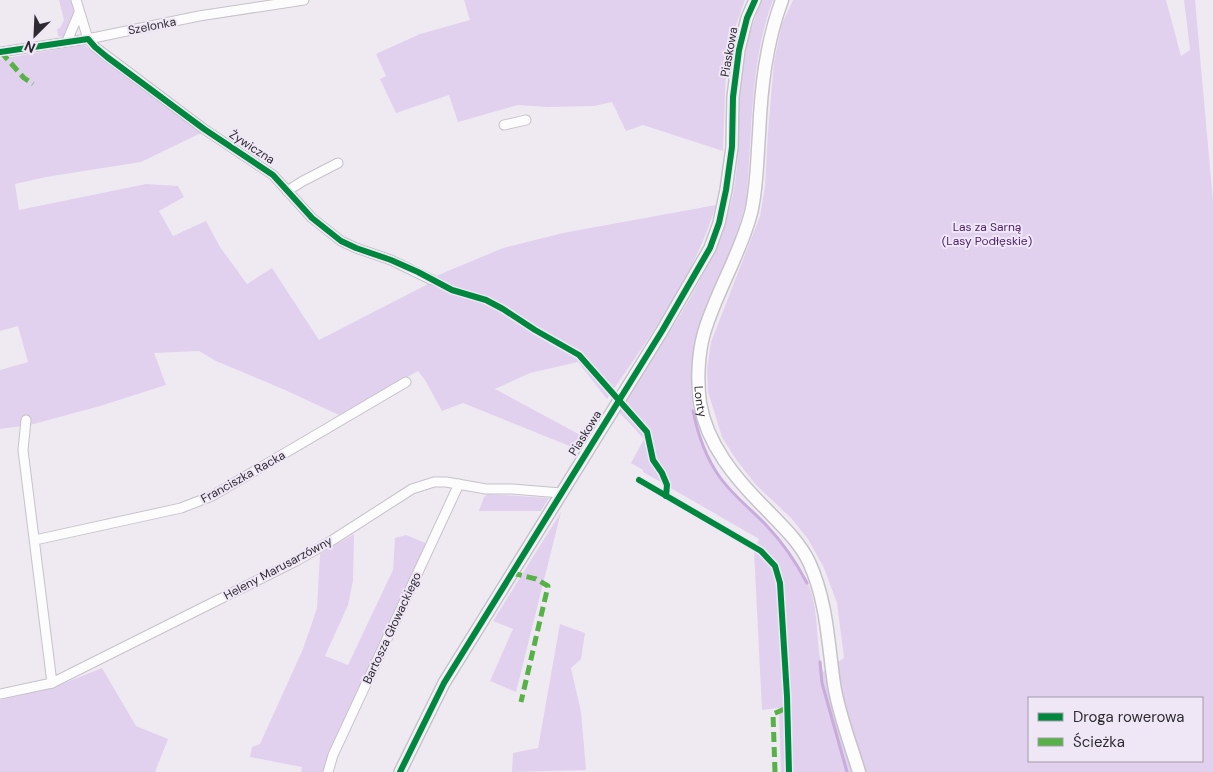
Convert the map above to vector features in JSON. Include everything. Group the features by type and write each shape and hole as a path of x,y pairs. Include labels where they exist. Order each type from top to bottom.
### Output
{"main road":[{"name":"Lonty","path":"782,0 774,22 765,63 756,184 751,210 743,239 704,334 698,373 700,404 711,438 726,464 751,494 797,542 809,562 820,592 827,624 834,686 859,772"}],"street":[{"path":"76,0 88,39"},
{"name":"Szelonka","path":"0,52 88,39 199,16 304,0"},
{"name":"Piaskowa","path":"400,772 444,682 662,331 710,248 719,223 726,190 732,148 733,97 739,50 755,0"},
{"path":"67,41 79,14"},
{"name":"Żywiczna","path":"88,39 107,57 204,129 273,175 312,218 341,241 390,260 432,280"},
{"path":"504,125 526,120"},
{"path":"287,191 302,181 338,163"},
{"name":"Franciszka Racka","path":"35,540 181,508 212,496 406,382"},
{"path":"26,420 23,450 52,683"},
{"name":"Heleny Marusarzówny","path":"0,694 52,683 296,561 332,541 412,489 434,482 486,489 561,493"},
{"name":"Bartosza Głowackiego","path":"328,772 333,755 459,484"}],"green space":[{"path":"59,0 73,0 74,5 71,26 62,37 58,36 57,29 60,28 64,20"},
{"path":"464,0 745,0 736,25 726,69 723,151 643,125 626,131 612,102 594,106 548,107 518,105 458,122 449,95 396,113 380,79 386,76 376,54 420,34 470,20"},
{"name":"Las za Sarną (Lasy Podłęskie)","path":"762,0 773,0 765,24 756,74 746,201 732,247 706,307 695,343 691,375 694,414 698,432 714,467 738,499 766,524 790,553 809,586 815,607 823,672 844,658 837,603 824,568 808,539 791,518 756,485 735,458 722,437 708,392 707,369 711,342 760,216 765,186 774,62 782,24 793,0 1166,0 1181,56 1190,50 1184,0 1195,0 1213,201 1213,772 781,772 779,708 762,710 754,551 759,539 643,472 643,470 631,463 644,439 618,411 685,307 714,251 725,223 736,178 740,95 744,62"},
{"path":"84,45 201,133 141,162 46,177 15,184 19,210 146,184 178,186 184,197 159,211 173,236 206,221 220,247 247,284 272,268 319,340 426,285 436,276 503,248 563,233 716,205 696,257 683,282 654,330 607,399 578,362 530,373 495,389 584,437 577,449 463,403 442,411 418,371 339,415 216,361 199,351 154,353 166,385 100,406 30,425 0,429 0,370 28,362 18,326 0,331 0,59"},
{"path":"488,494 549,498 541,511 479,511 484,497"},
{"path":"561,512 516,692 490,681 513,629 493,621"},
{"path":"354,534 353,581 348,605 325,656 348,665 393,570 395,538 406,535 428,544 388,624 323,772 301,772 302,767 250,757 252,747 260,744 303,649 317,608 320,554"},
{"path":"560,624 585,633 581,659 571,668 581,712 586,770 512,772 513,753 538,748"},
{"path":"102,668 136,726 168,739 155,772 0,772 0,700 52,688"}],"waterway":[{"path":"693,411 703,445 719,476 778,539 794,560 807,583"},
{"path":"820,662 822,683 847,772"}],"marked path":[{"path":"1,52 24,78 33,84"},
{"path":"512,573 536,579 548,586 521,702"},
{"path":"775,772 773,714 787,708"}],"cycle path":[{"path":"400,772 444,683 662,331 710,248 719,223 726,190 732,147 733,97 739,50 747,18 755,0"},
{"path":"0,52 88,39 107,57 204,129 273,175 312,218 341,241 391,260 452,290 486,300 579,355 647,432 653,460 662,473 667,485 666,496"},
{"path":"639,480 761,551 775,566 780,583 787,696 789,772"}]}
